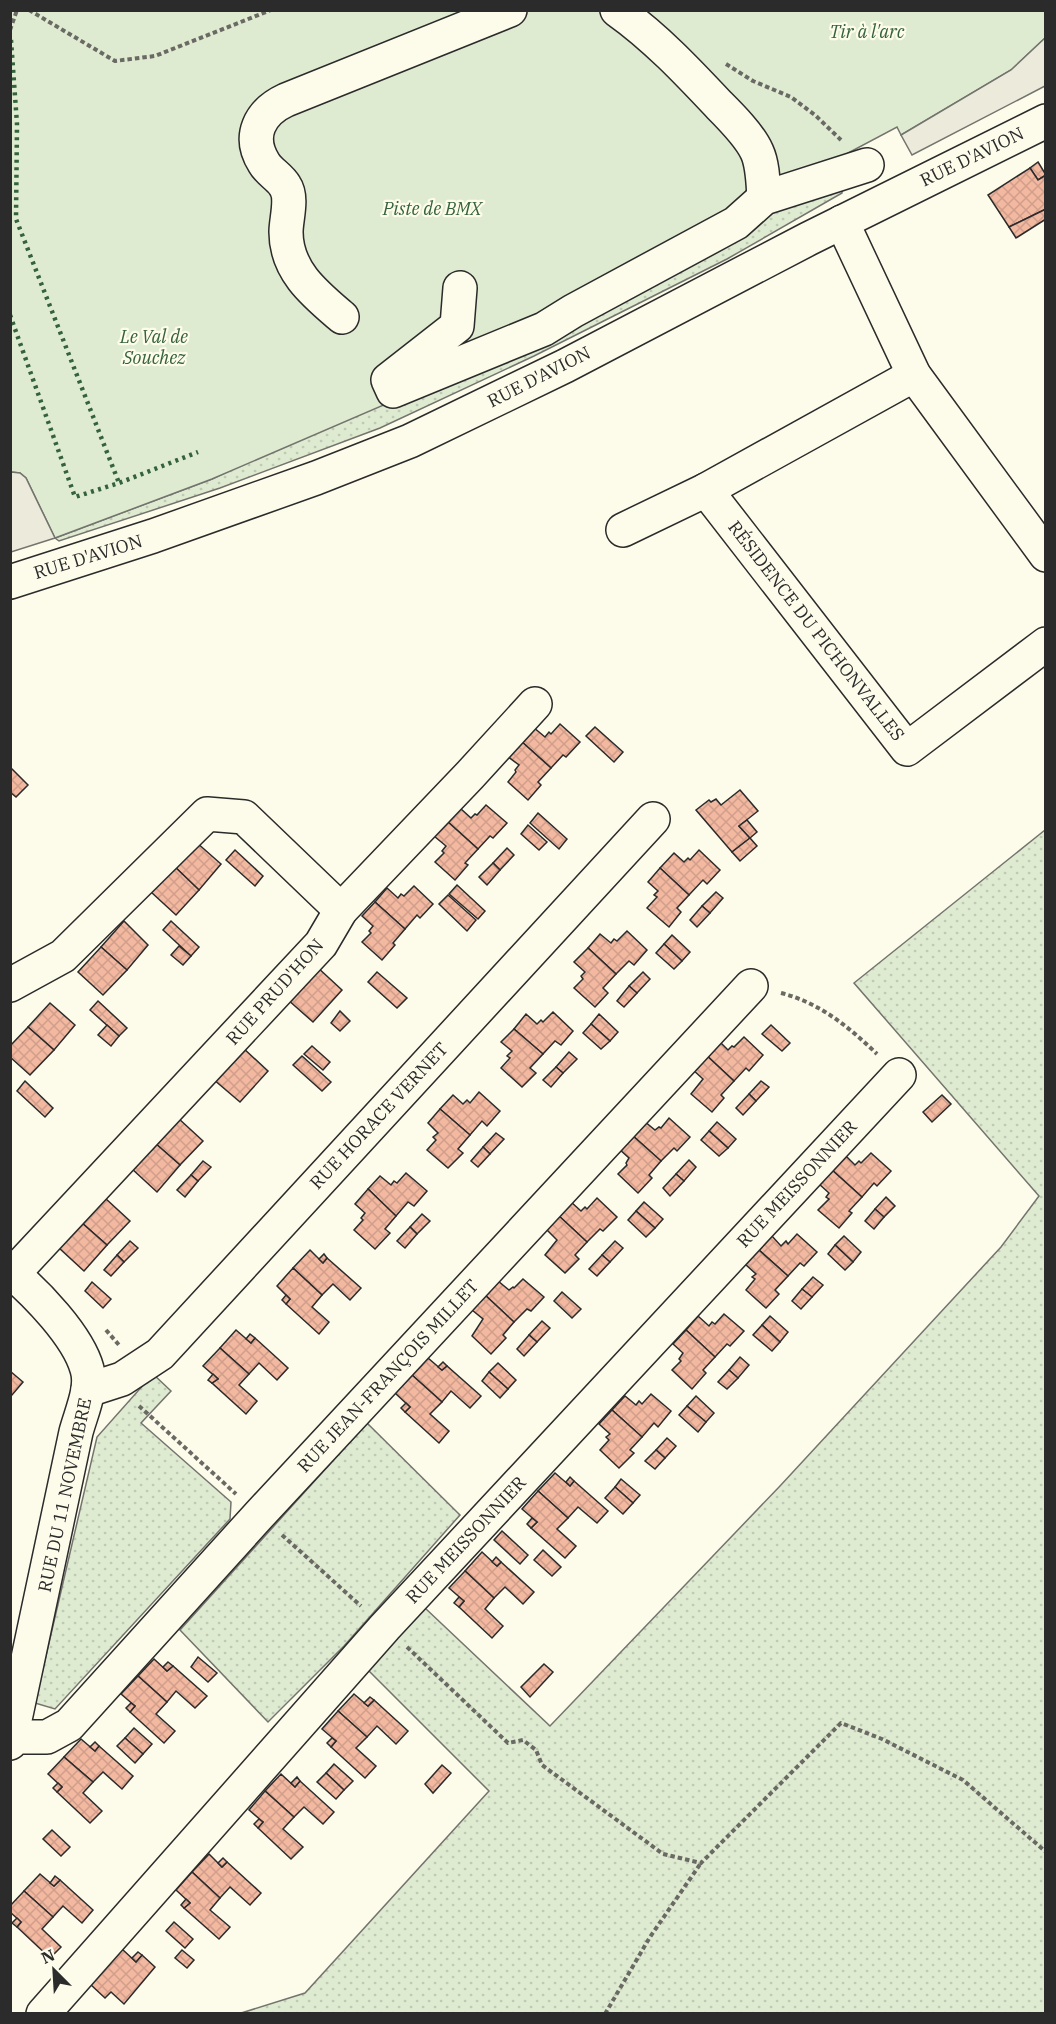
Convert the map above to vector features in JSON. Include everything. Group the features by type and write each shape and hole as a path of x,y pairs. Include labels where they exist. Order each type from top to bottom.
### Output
{"street":[{"path":"342,317 303,282 292,261 286,234 288,201 286,187 264,163 255,145 258,126 273,106 286,99 510,10"},
{"path":"617,10 682,66 737,123 757,151 764,198"},
{"name":"RUE D'AVION","path":"10,582 153,536 316,478 410,441 565,366 842,222 1046,121"},
{"path":"460,288 457,326 388,380 393,391 544,329 736,223 764,198 795,189 859,155 897,195"},
{"path":"842,222 914,375 1046,555"},
{"path":"623,530 706,490 914,375"},
{"name":"RÉSIDENCE DU PICHONVALLES","path":"706,490 907,749 1046,644"},
{"name":"RUE PRUD'HON","path":"12,1274 321,944 341,910 535,704"},
{"path":"10,985 63,956 207,814 244,817 341,910"},
{"name":"RUE HORACE VERNET","path":"88,1390 122,1379 160,1354 653,819"},
{"name":"RUE JEAN-FRANÇOIS MILLET","path":"11,1740 47,1737 69,1725 259,1515 751,986"},
{"name":"RUE MEISSONNIER","path":"43,2013 385,1627 898,1075"},
{"name":"RUE DU 11 NOVEMBRE","path":"11,1740 76,1432 88,1390 88,1370 77,1347 58,1319 12,1274"}],"path":[{"path":"10,30 17,10"},
{"path":"29,10 115,61 155,56 271,10"},
{"path":"725,63 753,81 791,97 815,115 859,155"},
{"path":"751,986 796,997 828,1012 862,1039 898,1075"},
{"path":"385,1627 507,1743 522,1740 536,1750 542,1765 663,1854 701,1863"},
{"path":"605,2013 650,1936 701,1863 841,1723 882,1738 963,1780 1046,1852"}],"green space":[{"path":"11,11 1045,11 1045,38 1011,70 901,135 897,127 848,153 842,186 802,198 735,230 525,344 212,479 55,538 26,478 20,473 11,472"},
{"path":"842,186 842,193 727,259 534,356 380,428 220,488 59,541 55,538 212,479 802,198"},
{"path":"1045,830 1045,2013 238,2014 305,1993 489,1791 366,1668 425,1608 550,1726 780,1486 1001,1247 1039,1196 854,983"},
{"path":"153,1374 171,1391 141,1423 231,1502 230,1519 55,1709 35,1703 97,1437"},
{"path":"367,1423 460,1515 344,1646 268,1722 180,1630"}],"shaded area":[{"path":"1045,38 1045,86 912,155 901,135 1011,70"},
{"path":"11,472 20,473 26,478 55,538 11,552"}],"building":[{"path":"1038,162 1046,175 1038,180 1030,168"},
{"path":"1030,168 1038,180 1046,175 1046,209 1009,227 988,195"},
{"path":"1046,209 1046,219 1016,238 1009,227"},
{"path":"560,724 580,742 566,757 563,755 551,768 521,741 533,727 545,737"},
{"path":"595,727 623,752 614,762 586,736"},
{"path":"521,741 551,768 538,782 541,785 528,800 508,782 519,765 507,756"},
{"path":"10,767 28,785 16,797 10,792"},
{"path":"740,790 758,811 739,826 750,838 732,852 696,810 709,800 711,802 716,799 721,805"},
{"path":"486,805 507,823 493,838 490,836 478,849 448,822 460,808 471,818"},
{"path":"538,813 567,839 559,849 530,823"},
{"path":"747,820 757,832 750,838 739,826"},
{"path":"448,822 478,849 465,863 468,865 455,880 435,862 444,853 442,851 446,846 434,836"},
{"path":"528,825 547,842 539,850 521,834"},
{"path":"750,838 757,846 740,861 732,852"},
{"path":"196,842 221,864 199,890 174,866"},
{"path":"507,848 514,855 500,870 493,863"},
{"path":"235,850 263,876 255,886 226,860"},
{"path":"699,850 720,870 707,884 703,880 689,895 660,868 674,853 684,862 688,858 690,860"},
{"path":"493,863 500,870 487,885 479,877"},
{"path":"174,866 199,890 176,915 151,892"},
{"path":"660,868 689,895 677,908 681,912 669,927 647,908 657,897 654,895 658,891 648,882"},
{"path":"457,885 485,911 478,919 449,894"},
{"path":"414,886 433,904 420,918 417,915 405,929 375,902 387,888 398,898 401,894 404,896"},
{"path":"716,892 723,898 710,913 702,906"},
{"path":"448,895 476,920 467,931 439,904"},
{"path":"375,902 405,929 382,960 362,942 371,933 369,931 373,926 362,916"},
{"path":"702,906 710,913 697,927 690,920"},
{"path":"124,921 148,945 127,970 101,947"},
{"path":"171,921 199,947 191,956 163,930"},
{"path":"627,931 647,950 634,965 629,961 616,974 588,948 600,934 611,943 614,939 617,941"},
{"path":"672,935 690,952 682,961 664,944"},
{"path":"664,944 682,961 674,969 656,953"},
{"path":"179,946 191,956 183,965 171,955"},
{"path":"101,947 127,970 103,995 78,972"},
{"path":"588,948 616,974 603,988 608,993 595,1007 574,988 583,979 581,976 585,972 574,962"},
{"path":"316,966 342,990 313,1022 287,999"},
{"path":"377,972 407,998 397,1008 368,982"},
{"path":"643,972 650,979 637,993 629,986"},
{"path":"629,986 637,993 624,1007 617,1001"},
{"path":"98,1001 127,1028 119,1036 90,1010"},
{"path":"50,1003 75,1025 54,1050 28,1027"},
{"path":"340,1011 350,1021 340,1031 331,1023"},
{"path":"553,1012 573,1031 561,1045 555,1041 543,1054 514,1029 526,1014 537,1024 541,1020 543,1022"},
{"path":"599,1014 618,1032 610,1041 591,1024"},
{"path":"591,1024 610,1041 601,1049 583,1033"},
{"path":"107,1025 119,1036 111,1046 98,1035"},
{"path":"771,1025 790,1043 782,1051 762,1034"},
{"path":"28,1027 54,1050 30,1075 10,1057 10,1046"},
{"path":"514,1029 543,1054 530,1068 536,1073 522,1087 501,1068 510,1058 507,1056 512,1051 501,1042"},
{"path":"744,1037 763,1055 749,1071 746,1068 734,1081 705,1054 718,1040 728,1050"},
{"path":"312,1046 330,1062 323,1070 304,1054"},
{"path":"242,1047 268,1071 240,1102 213,1079"},
{"path":"569,1052 577,1059 563,1073 556,1067"},
{"path":"705,1054 734,1081 721,1095 724,1098 712,1112 691,1094 703,1079 692,1069"},
{"path":"302,1056 331,1082 322,1091 293,1065"},
{"path":"556,1067 563,1073 551,1087 543,1080"},
{"path":"25,1081 53,1108 45,1117 17,1091"},
{"path":"761,1081 769,1087 756,1101 749,1094"},
{"path":"479,1092 500,1111 487,1126 482,1121 470,1135 440,1109 453,1095 463,1104 467,1100 470,1103"},
{"path":"749,1094 756,1101 743,1115 736,1108"},
{"path":"942,1095 951,1104 932,1122 923,1112"},
{"path":"440,1109 470,1135 458,1149 463,1153 448,1168 427,1150 436,1140 433,1137 438,1133 428,1123"},
{"path":"178,1118 203,1141 180,1165 155,1143"},
{"path":"669,1118 690,1137 677,1151 674,1148 661,1161 632,1135 644,1121 655,1130 661,1128"},
{"path":"717,1122 736,1139 728,1148 709,1131"},
{"path":"709,1131 728,1148 719,1156 701,1140"},
{"path":"496,1133 504,1139 490,1154 483,1147"},
{"path":"632,1135 661,1161 649,1175 652,1178 638,1193 618,1174 627,1165 629,1158 619,1149"},
{"path":"155,1143 180,1165 157,1192 131,1168"},
{"path":"483,1147 490,1154 478,1167 471,1161"},
{"path":"871,1153 891,1171 877,1186 874,1183 862,1197 832,1170 845,1155 855,1165 859,1161 861,1163"},
{"path":"689,1160 696,1167 684,1181 676,1174"},
{"path":"203,1161 211,1167 198,1181 191,1175"},
{"path":"832,1170 862,1197 849,1211 852,1213 839,1228 818,1210 829,1199 826,1197 829,1193 819,1184"},
{"path":"406,1173 427,1191 414,1206 408,1202 396,1216 368,1189 380,1176 391,1185 394,1181 397,1183"},
{"path":"676,1174 684,1181 670,1196 663,1188"},
{"path":"191,1175 198,1181 185,1197 177,1190"},
{"path":"368,1189 396,1216 385,1229 390,1233 375,1249 354,1230 363,1220 361,1218 365,1213 355,1204"},
{"path":"886,1197 895,1206 884,1217 875,1209"},
{"path":"105,1198 130,1221 107,1245 82,1223"},
{"path":"597,1198 617,1217 587,1242 558,1215 571,1202 581,1211 585,1207 587,1209"},
{"path":"644,1202 663,1219 655,1228 636,1211"},
{"path":"875,1209 884,1217 874,1229 865,1221"},
{"path":"636,1211 655,1228 646,1237 628,1220"},
{"path":"422,1214 430,1221 417,1234 410,1227"},
{"path":"558,1215 587,1242 575,1255 579,1259 565,1273 545,1255 557,1240 546,1229"},
{"path":"82,1223 107,1245 84,1271 59,1248"},
{"path":"410,1227 417,1234 405,1248 397,1241"},
{"path":"797,1234 817,1252 804,1266 800,1263 788,1276 759,1250 772,1236 781,1246 786,1241 788,1244"},
{"path":"844,1236 861,1252 853,1262 835,1245"},
{"path":"130,1241 138,1248 124,1262 117,1255"},
{"path":"615,1241 623,1248 610,1262 602,1255"},
{"path":"835,1245 853,1262 845,1270 828,1254"},
{"path":"310,1250 323,1263 327,1258 361,1288 350,1300 333,1284 322,1295 293,1268"},
{"path":"759,1250 788,1276 775,1290 779,1294 766,1308 746,1290 755,1279 752,1277 756,1274 745,1264"},
{"path":"324,1254 327,1258 323,1263 319,1259"},
{"path":"117,1255 124,1262 111,1276 104,1270"},
{"path":"602,1255 610,1262 597,1276 589,1269"},
{"path":"293,1268 322,1295 312,1307 329,1322 319,1334 286,1304 290,1299 277,1286"},
{"path":"813,1277 823,1285 812,1297 802,1289"},
{"path":"523,1279 544,1297 531,1311 527,1309 514,1322 485,1295 498,1281 509,1290"},
{"path":"92,1282 111,1299 103,1308 85,1291"},
{"path":"802,1289 812,1297 801,1309 792,1301"},
{"path":"562,1292 581,1309 572,1318 554,1301"},
{"path":"286,1295 290,1299 286,1304 282,1300"},
{"path":"485,1295 514,1322 503,1335 506,1338 491,1354 472,1336 483,1319 472,1310"},
{"path":"724,1314 744,1331 730,1346 727,1344 715,1357 686,1330 698,1316 709,1326 712,1322 715,1324"},
{"path":"770,1316 788,1332 780,1342 762,1325"},
{"path":"542,1321 550,1328 537,1342 529,1335"},
{"path":"762,1325 780,1342 772,1351 753,1335"},
{"path":"236,1330 251,1343 255,1338 288,1368 277,1380 259,1363 249,1374 220,1348"},
{"path":"686,1330 715,1357 703,1370 706,1373 692,1389 672,1370 681,1361 679,1359 683,1353 673,1344"},
{"path":"250,1334 255,1338 251,1343 246,1339"},
{"path":"529,1335 537,1342 524,1356 517,1349"},
{"path":"220,1348 249,1374 239,1385 257,1401 246,1414 212,1383 218,1379 203,1366"},
{"path":"740,1357 749,1365 738,1378 729,1370"},
{"path":"428,1358 442,1370 447,1366 481,1396 470,1408 451,1391 442,1402 412,1375"},
{"path":"443,1362 447,1366 442,1370 438,1367"},
{"path":"498,1363 516,1380 508,1389 489,1372"},
{"path":"729,1370 738,1378 727,1389 718,1382"},
{"path":"10,1371 23,1382 12,1395 10,1393"},
{"path":"489,1372 508,1389 500,1398 482,1381"},
{"path":"213,1374 218,1379 212,1383 208,1380"},
{"path":"412,1375 442,1402 430,1414 449,1431 439,1443 405,1412 410,1407 395,1393"},
{"path":"651,1394 671,1411 658,1427 654,1423 642,1437 612,1410 625,1396 636,1405 639,1401 642,1404"},
{"path":"696,1396 714,1413 706,1422 687,1406"},
{"path":"406,1403 410,1407 405,1412 401,1408"},
{"path":"687,1406 706,1422 698,1432 679,1415"},
{"path":"612,1410 642,1437 630,1450 634,1453 619,1468 600,1450 609,1440 606,1437 610,1434 599,1424"},
{"path":"667,1438 676,1446 665,1458 656,1450"},
{"path":"656,1450 665,1458 655,1469 645,1461"},
{"path":"555,1473 570,1486 574,1481 608,1511 597,1523 578,1507 568,1518 538,1491"},
{"path":"570,1477 574,1481 570,1486 566,1482"},
{"path":"621,1479 640,1495 633,1503 615,1487"},
{"path":"615,1487 633,1503 623,1514 605,1498"},
{"path":"538,1491 568,1518 557,1529 576,1546 565,1558 531,1528 537,1522 522,1509"},
{"path":"532,1518 537,1522 531,1528 527,1524"},
{"path":"502,1531 528,1555 520,1564 494,1540"},
{"path":"543,1550 561,1567 552,1576 534,1560"},
{"path":"482,1552 497,1566 501,1562 534,1592 523,1604 505,1587 494,1598 465,1571"},
{"path":"496,1557 501,1562 497,1566 492,1562"},
{"path":"465,1571 494,1598 485,1609 503,1626 492,1638 459,1607 464,1601 449,1588"},
{"path":"459,1597 464,1601 459,1607 454,1603"},
{"path":"198,1657 217,1673 208,1682 191,1667"},
{"path":"154,1659 167,1671 173,1666 207,1696 195,1708 176,1691 167,1702 138,1676"},
{"path":"168,1662 173,1666 167,1671 163,1667"},
{"path":"544,1664 553,1672 530,1697 521,1687"},
{"path":"138,1676 167,1702 156,1714 175,1731 164,1743 130,1712 135,1706 121,1694"},
{"path":"354,1694 368,1706 374,1700 408,1731 396,1744 377,1726 367,1737 338,1711"},
{"path":"370,1697 374,1700 368,1706 364,1703"},
{"path":"131,1703 135,1706 130,1712 126,1708"},
{"path":"338,1711 367,1737 356,1748 376,1766 365,1778 331,1747 336,1741 322,1729"},
{"path":"134,1728 152,1744 143,1754 125,1738"},
{"path":"125,1738 143,1754 135,1763 117,1746"},
{"path":"332,1738 336,1741 331,1747 327,1743"},
{"path":"81,1739 95,1751 99,1746 133,1776 122,1789 103,1772 93,1782 64,1757"},
{"path":"95,1742 99,1746 95,1751 90,1747"},
{"path":"64,1757 93,1782 83,1793 102,1811 90,1823 57,1792 62,1787 48,1774"},
{"path":"334,1764 353,1781 344,1790 326,1773"},
{"path":"442,1765 451,1773 433,1793 425,1784"},
{"path":"326,1773 344,1790 336,1799 317,1782"},
{"path":"281,1774 295,1787 300,1781 334,1812 323,1824 304,1807 294,1817 265,1791"},
{"path":"297,1777 300,1781 295,1787 291,1783"},
{"path":"58,1783 62,1787 57,1792 53,1788"},
{"path":"265,1791 294,1817 283,1829 303,1847 291,1859 258,1828 263,1822 249,1810"},
{"path":"259,1819 263,1822 258,1828 254,1824"},
{"path":"52,1830 70,1847 61,1856 43,1839"},
{"path":"209,1854 222,1867 227,1862 261,1893 250,1905 230,1887 220,1898 192,1872"},
{"path":"223,1858 227,1862 222,1867 218,1863"},
{"path":"192,1872 220,1898 210,1910 230,1927 219,1939 184,1908 190,1903 176,1890"},
{"path":"40,1874 54,1886 60,1880 93,1910 82,1923 63,1906 53,1917 24,1891"},
{"path":"55,1876 60,1880 54,1886 50,1883"},
{"path":"24,1891 53,1917 42,1929 61,1947 50,1958 17,1927 21,1922 10,1912 10,1906"},
{"path":"186,1899 190,1903 184,1908 181,1905"},
{"path":"17,1918 21,1922 17,1927 12,1923"},
{"path":"174,1922 193,1939 185,1948 166,1931"},
{"path":"122,1949 136,1962 142,1955 155,1967 124,2004 111,1992 105,1998 90,1984"},
{"path":"182,1950 194,1960 187,1968 175,1958"},
{"path":"138,1952 142,1955 136,1962 132,1958"}],"hedge":[{"path":"11,40 17,124 16,219 119,483"},
{"path":"10,315 75,497 119,483 198,452"}],"park label":[{"name":"Tir à l'arc","path":"867,32"},
{"name":"Piste de BMX","path":"432,209"},
{"name":"Le Val de Souchez","path":"154,347"}]}
